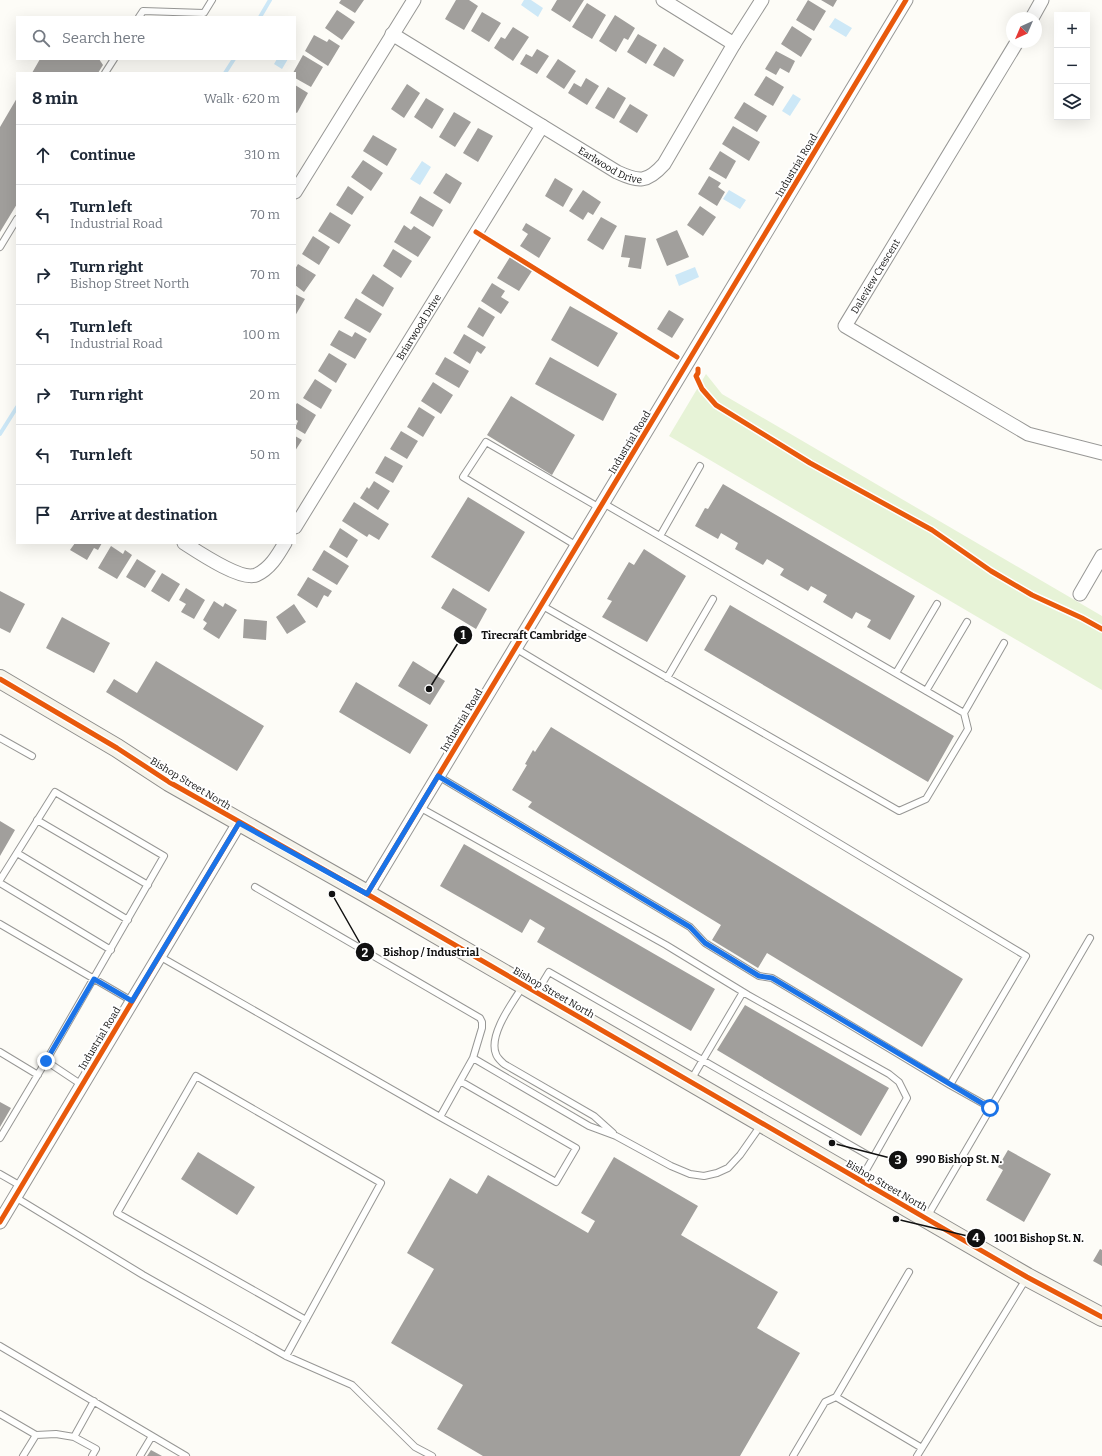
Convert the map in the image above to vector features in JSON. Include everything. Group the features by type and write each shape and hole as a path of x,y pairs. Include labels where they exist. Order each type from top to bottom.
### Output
{"main road":[{"name":"Bishop Street North","path":"0,679 117,748 169,782 239,823 367,894 1027,1277 1102,1317"}],"street":[{"path":"296,190 414,0"},
{"path":"663,0 734,44"},
{"name":"Earlwood Drive","path":"392,34 617,172 631,179 643,179 656,174 664,164 734,44 762,0"},
{"name":"Industrial Road","path":"367,894 906,0"},
{"path":"1035,12 1042,0"},
{"name":"Daleview Crescent","path":"1013,48 845,326 1028,434 1102,453"},
{"name":"Briarwood Drive","path":"296,525 542,126"},
{"path":"186,544 220,565 240,574 256,575 270,565 284,544"},
{"path":"1080,594 1102,556"},
{"name":"Industrial Road","path":"0,1222 239,823"}],"lane":[{"path":"140,16 143,11 204,13 212,0"},
{"path":"106,72 113,60"},
{"path":"0,247 16,221"},
{"path":"577,546 463,477 486,442 601,506 660,536 964,713"},
{"path":"660,536 700,466"},
{"path":"667,678 713,599"},
{"path":"896,673 937,604"},
{"path":"541,605 899,812 926,799 968,729 964,713 1004,643"},
{"path":"926,691 967,622"},
{"path":"515,648 1026,956 950,1085"},
{"path":"0,738 32,756"},
{"path":"438,776 690,927 705,943 759,976 772,978 990,1108"},
{"path":"0,1138 111,950 164,856 55,792 0,882 111,950"},
{"path":"419,807 666,945 744,992 889,1074 899,1082 907,1098 860,1180"},
{"path":"37,820 148,885"},
{"path":"17,853 128,920"},
{"path":"255,887 480,1018 482,1028 473,1058 440,1117"},
{"path":"0,924 132,1001"},
{"path":"927,1219 990,1108 1090,938"},
{"path":"159,956 556,1182 576,1148 460,1082"},
{"path":"616,1136 594,1116 504,1064 496,1055 494,1044 496,1033 530,988 549,972 873,1158"},
{"path":"690,1081 744,992"},
{"path":"0,1052 38,1075"},
{"path":"473,1058 589,1126 616,1136 670,1166 690,1174 704,1176 717,1173 728,1168 740,1155 762,1123"},
{"path":"46,1061 82,1085"},
{"path":"286,1356 306,1320 381,1182 196,1076 117,1213 306,1320"},
{"path":"0,1174 18,1192 142,1274 286,1356 352,1385 415,1447 432,1456"},
{"path":"793,1456 824,1402 836,1397 909,1272"},
{"path":"917,1456 1027,1277"},
{"path":"0,1346 186,1456"},
{"path":"836,1397 922,1448"},
{"path":"74,1437 94,1402"},
{"path":"0,1414 36,1435 56,1434 74,1437 96,1450 92,1456"},
{"path":"23,1456 36,1435"},
{"path":"140,1456 152,1436"}],"green space":[{"path":"706,374 722,394 1102,616 1102,690 669,436"}],"water":[{"path":"524,0 531,0 543,8 538,17 521,5"},
{"path":"835,18 852,28 846,37 829,27"},
{"path":"276,60 287,60 282,69 274,64"},
{"path":"793,94 801,99 790,116 782,111"},
{"path":"422,161 431,167 420,185 410,179"},
{"path":"729,190 746,200 740,209 723,199"},
{"path":"695,267 699,277 679,286 675,275"}],"building":[{"path":"341,0 364,0 355,13 339,3"},
{"path":"456,0 469,0 478,6 464,30 445,19"},
{"path":"557,0 584,0 570,22 551,10"},
{"path":"808,0 826,11 814,31 796,20"},
{"path":"821,0 837,0 833,7"},
{"path":"587,3 606,15 592,39 572,27"},
{"path":"337,10 355,22 342,40 325,28"},
{"path":"482,12 501,23 489,42 471,31"},
{"path":"615,15 635,28 628,40 624,38 616,52 599,41"},
{"path":"792,26 812,39 801,57 781,44"},
{"path":"513,27 529,37 513,61 494,48 501,37 505,39"},
{"path":"638,34 657,45 646,64 627,52"},
{"path":"314,35 327,42 329,39 340,46 328,66 305,51"},
{"path":"664,47 684,60 674,77 653,65"},
{"path":"537,49 549,56 537,74 520,64 526,54 532,57"},
{"path":"776,51 795,61 789,73 780,68 776,75 765,69"},
{"path":"303,55 323,67 311,87 296,79 296,72 294,72"},
{"path":"558,59 576,71 564,89 546,77"},
{"path":"39,60 100,60 103,65 99,72 33,72"},
{"path":"766,76 784,87 773,106 754,95"},
{"path":"586,78 599,86 587,105 568,93 574,83 581,87"},
{"path":"407,84 420,93 404,118 391,109"},
{"path":"296,86 308,93 296,112"},
{"path":"608,87 626,98 614,119 595,108"},
{"path":"426,98 444,109 432,129 414,117"},
{"path":"16,100 16,206 0,232 0,127"},
{"path":"744,102 767,116 757,132 734,118"},
{"path":"630,104 648,115 637,133 619,122"},
{"path":"454,112 471,122 455,147 439,137"},
{"path":"733,126 760,142 749,161 722,144"},
{"path":"478,128 493,136 478,162 463,153"},
{"path":"373,135 397,149 387,166 363,151"},
{"path":"720,151 736,161 726,179 709,169"},
{"path":"363,160 383,173 371,191 351,177"},
{"path":"446,173 462,183 450,204 433,193"},
{"path":"709,176 721,183 718,187 725,192 717,206 698,194"},
{"path":"555,178 573,189 563,207 545,196"},
{"path":"348,186 364,197 352,215 336,205"},
{"path":"583,190 601,202 593,215 588,212 583,220 569,211"},
{"path":"420,196 443,210 433,227 410,213"},
{"path":"700,206 716,217 703,236 687,225"},
{"path":"330,212 351,225 339,244 318,231"},
{"path":"601,217 617,226 603,250 587,240"},
{"path":"526,223 551,238 539,258 520,246 528,234 522,230"},
{"path":"404,225 411,230 414,226 431,237 418,257 394,242"},
{"path":"677,230 689,257 667,266 656,239"},
{"path":"625,235 646,238 641,269 628,267 630,258 621,257"},
{"path":"313,236 330,247 319,265 302,254"},
{"path":"393,249 412,261 401,278 383,266"},
{"path":"510,257 532,271 519,291 497,278"},
{"path":"298,264 316,275 304,292 296,286 296,267"},
{"path":"373,274 394,288 383,307 361,293"},
{"path":"492,283 505,291 501,297 509,302 501,314 481,301"},
{"path":"296,294 305,299 296,314"},
{"path":"356,298 382,314 370,333 344,318"},
{"path":"570,306 618,333 598,367 551,340"},
{"path":"479,307 495,317 483,337 467,327"},
{"path":"669,310 684,319 672,338 657,329"},
{"path":"339,330 352,337 355,332 367,339 355,359 330,345"},
{"path":"464,334 486,347 481,354 477,351 470,364 453,353"},
{"path":"329,353 347,364 336,383 318,371"},
{"path":"445,357 469,371 459,388 435,374"},
{"path":"550,357 617,394 603,421 535,384"},
{"path":"315,379 332,390 321,409 303,398"},
{"path":"433,382 453,395 441,414 421,401"},
{"path":"511,396 575,435 552,475 487,435"},
{"path":"297,403 316,415 305,434 296,429 298,421 296,420"},
{"path":"419,407 435,417 423,437 407,427"},
{"path":"401,431 418,441 407,459 390,449"},
{"path":"296,437 302,440 296,449"},
{"path":"385,456 403,466 393,483 375,473"},
{"path":"374,481 390,491 378,510 360,498 367,487 369,489"},
{"path":"723,484 915,596 890,640 867,627 871,620 856,612 852,619 823,602 827,595 811,586 808,591 780,575 784,569 767,559 763,565 735,549 738,543 721,533 718,539 695,526 705,508 708,509"},
{"path":"468,497 525,532 489,592 431,557"},
{"path":"354,502 389,524 379,540 369,534 367,537 342,521"},
{"path":"340,528 358,540 347,558 329,547"},
{"path":"74,544 101,544 98,550 94,548 87,560 70,550"},
{"path":"111,546 123,554 125,550 132,555 117,579 98,568"},
{"path":"644,549 686,576 647,642 602,617 612,601 607,599 629,562 634,565"},
{"path":"324,550 349,566 337,585 312,570"},
{"path":"137,559 156,571 145,588 126,577"},
{"path":"162,573 180,584 169,602 151,591"},
{"path":"308,577 332,591 328,597 324,595 317,608 297,595"},
{"path":"186,588 205,600 194,619 181,612 186,604 179,600"},
{"path":"453,588 487,609 476,629 441,608"},
{"path":"0,591 25,604 10,633 0,628"},
{"path":"214,601 223,607 225,603 237,610 219,639 203,629 207,623 203,620"},
{"path":"294,604 306,622 287,634 276,617"},
{"path":"730,605 954,736 928,782 704,650"},
{"path":"62,617 110,643 94,673 46,648"},
{"path":"244,619 267,621 266,640 243,638"},
{"path":"156,661 264,726 237,771 106,692 114,679 137,693"},
{"path":"413,661 445,681 430,705 398,686"},
{"path":"356,682 428,725 410,754 339,712"},
{"path":"551,727 963,979 922,1047 767,953 758,968 712,940 721,925 528,807 532,802 512,790 527,765 525,764 533,750 535,752"},
{"path":"0,821 15,830 0,856"},
{"path":"464,844 715,989 691,1031 537,942 545,928 530,919 522,933 440,886"},
{"path":"745,1005 889,1088 861,1136 717,1050"},
{"path":"0,1102 11,1108 0,1127"},
{"path":"1008,1150 1051,1174 1024,1222 986,1200 1003,1170 998,1167"},
{"path":"198,1152 255,1187 237,1215 181,1179"},
{"path":"614,1157 698,1206 681,1235 778,1292 757,1328 800,1353 740,1456 483,1456 437,1429 463,1385 391,1343 434,1269 407,1253 450,1178 477,1194 488,1175 588,1233 595,1221 581,1213"},
{"path":"1100,1249 1102,1250 1102,1266 1093,1261"},
{"path":"151,1450 162,1456 147,1456"}],"waterway":[{"path":"261,16 270,0"},
{"path":"226,72 233,60"},
{"path":"0,434 16,409"}],"cycle path":[{"path":"367,894 906,0"},
{"path":"476,232 677,357"},
{"path":"698,369 696,376 702,389 716,405 810,463 932,530 991,571 1032,595 1102,629"},
{"path":"0,679 117,748 169,782 367,894 1027,1277 1102,1317"},
{"path":"0,1222 239,823"}],"place":[{"name":"Tirecraft Cambridge","path":"429,689"},
{"name":"Bishop / Industrial","path":"332,894"},
{"name":"990 Bishop St. N.","path":"832,1143"},
{"name":"1001 Bishop St. N.","path":"896,1219"}],"route":[{"path":"46,1061 94,979 132,1001 239,823 367,894 438,776 690,927 705,943 759,976 772,978 990,1108"}]}
